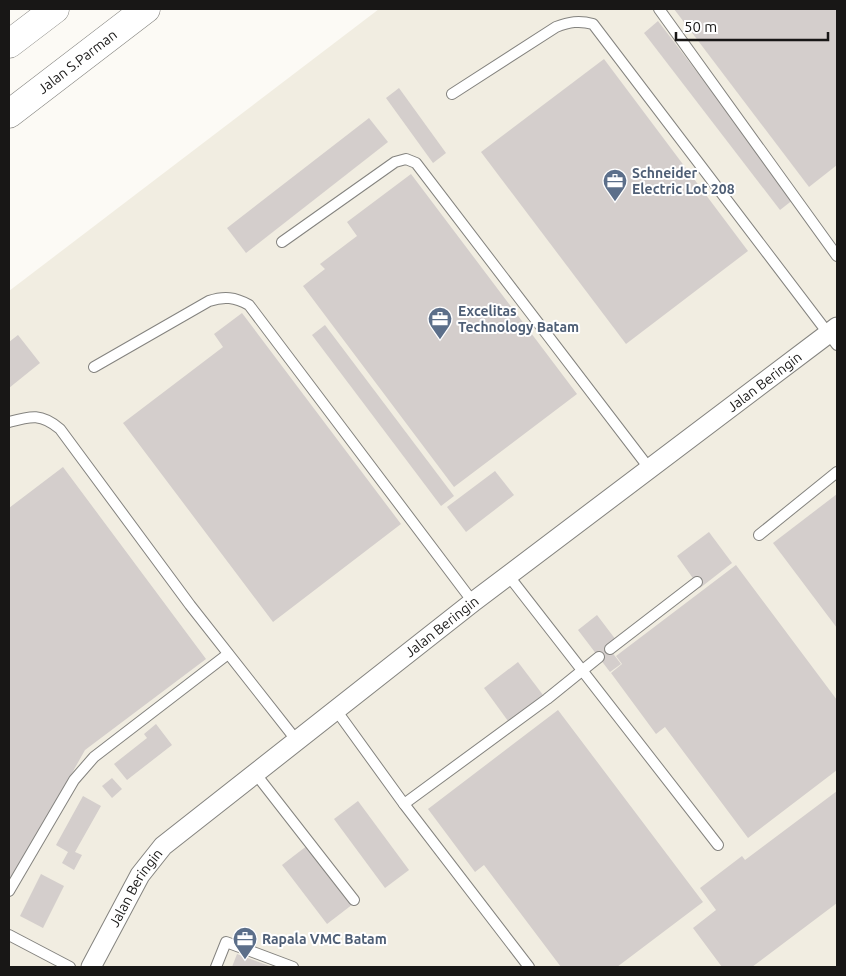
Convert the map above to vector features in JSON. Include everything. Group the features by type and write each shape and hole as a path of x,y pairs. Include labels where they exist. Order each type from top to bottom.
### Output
{"main road":[{"path":"9,44 55,9"},
{"name":"Jalan S.Parman","path":"9,114 146,9"}],"street":[{"name":"Jalan Beringin","path":"91,967 140,875 163,846 508,575 650,468 834,335"}],"lane":[{"path":"659,9 837,256"},
{"path":"452,94 556,28 575,22 593,24 834,335"},
{"path":"282,242 394,162 406,159 416,163 650,468"},
{"path":"94,367 209,301 230,298 245,303 261,321 473,602"},
{"path":"9,422 33,417 48,419 60,429 190,605 297,741"},
{"path":"759,535 837,472"},
{"path":"508,575 718,845"},
{"path":"610,649 696,582"},
{"path":"9,891 74,780 94,757 228,654"},
{"path":"404,804 547,699 599,657"},
{"path":"336,710 404,804 529,967"},
{"path":"255,774 354,900"},
{"path":"9,935 70,967"},
{"path":"216,967 226,942 293,967"}],"shaded area":[{"path":"379,9 837,9 837,967 9,967 9,291"}],"building":[{"path":"674,9 837,9 837,165 809,187"},
{"path":"658,21 794,199 780,210 644,33"},
{"name":"Schneider Electric Lot 208","path":"604,59 748,251 626,344 481,152"},
{"path":"399,88 446,153 433,163 386,98"},
{"path":"369,118 388,142 246,253 227,228"},
{"name":"Excelitas Technology Batam","path":"411,174 577,394 454,487 303,286 325,269 320,264 357,236 347,222"},
{"path":"242,313 401,524 273,622 123,423 223,347 214,334"},
{"path":"325,325 454,496 441,506 312,335"},
{"path":"18,335 40,363 9,388 9,342"},
{"path":"63,467 206,659 85,750 9,885 9,508"},
{"path":"495,471 514,495 466,532 447,507"},
{"path":"837,494 837,628 773,543"},
{"path":"709,532 732,563 700,588 677,556"},
{"path":"736,565 837,700 837,770 748,838 665,727 656,734 611,673 622,664 616,656"},
{"path":"597,615 616,640 608,647 621,664 610,672 578,630"},
{"path":"518,662 543,695 508,721 484,688"},
{"path":"558,710 703,902 617,967 561,967 484,865 475,872 428,809"},
{"path":"156,724 172,745 127,780 114,764 147,738 144,734"},
{"path":"112,778 122,789 112,798 102,786"},
{"path":"837,791 837,903 752,967 722,967 693,928 716,910 700,888 742,856 745,860"},
{"path":"83,796 101,806 75,852 82,855 74,870 62,863 68,852 56,845"},
{"path":"358,801 409,870 385,888 334,819"},
{"path":"308,845 353,904 327,924 282,865"},
{"path":"41,874 64,886 43,928 20,916"},
{"name":"Rapala VMC Batam","path":"237,954 272,967 232,967"}],"place":[{"name":"Schneider Electric Lot 208","path":"615,202"},
{"name":"Excelitas Technology Batam","path":"440,340"},
{"name":"Rapala VMC Batam","path":"245,960"}]}
